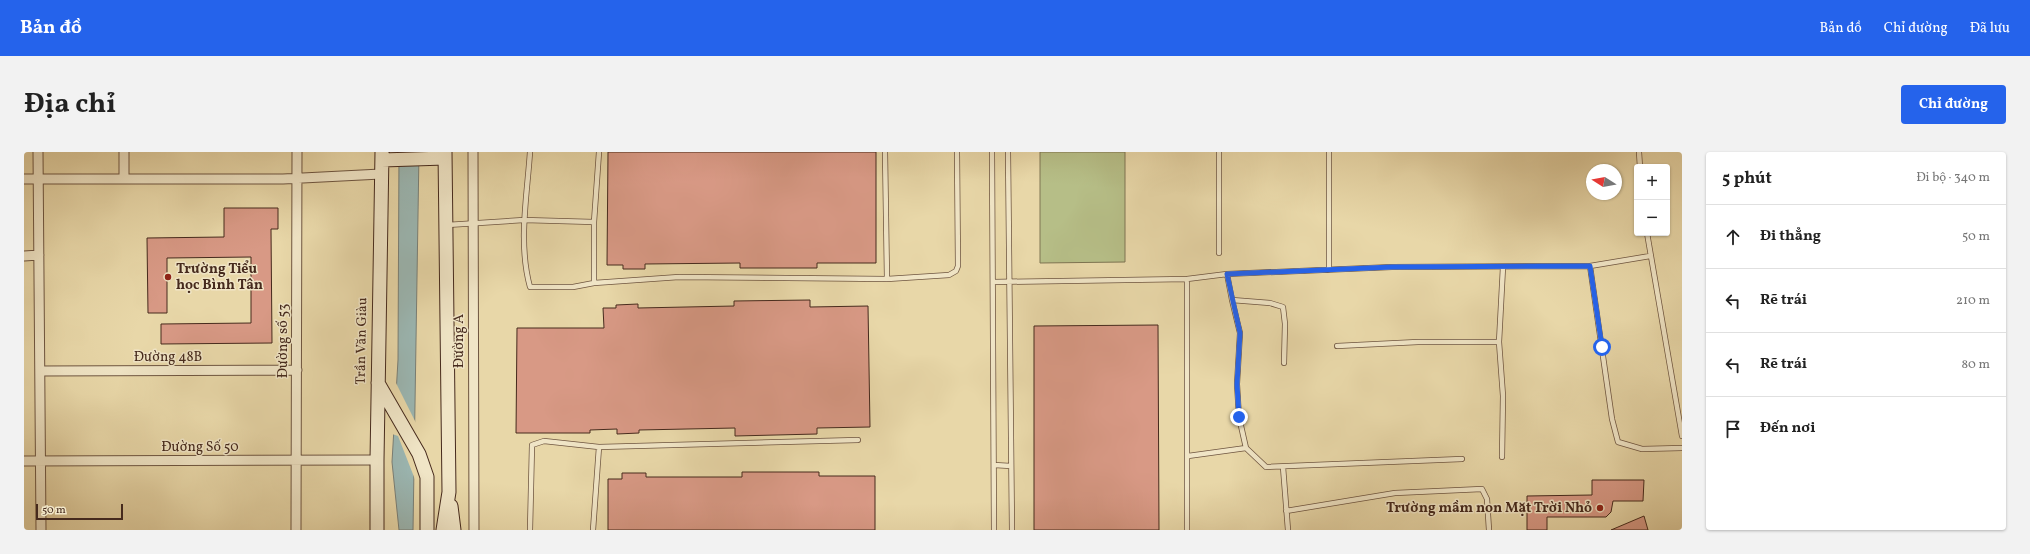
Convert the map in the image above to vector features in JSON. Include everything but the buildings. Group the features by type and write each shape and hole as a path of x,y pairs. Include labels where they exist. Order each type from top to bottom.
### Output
{"main road":[{"path":"382,156 445,155 447,225 448,496 443,530"},
{"name":"Trần Văn Giàu","path":"377,530 376,460 382,156"},
{"path":"378,383 419,454 427,478 427,530"},
{"path":"448,496 454,530"}],"street":[{"path":"38,152 41,530"},
{"path":"124,152 124,179"},
{"name":"Đường số 53","path":"296,530 297,152"},
{"name":"Đường A","path":"473,152 474,530"},
{"path":"24,179 296,179 381,174"},
{"path":"24,256 39,256"},
{"name":"Đường 48B","path":"40,371 296,370"},
{"name":"Đường Số 50","path":"24,461 376,460"}],"lane":[{"path":"530,152 524,220 525,269 530,287 573,287 594,283 680,277 887,279 949,275 956,271 958,266 957,152"},
{"path":"594,283 594,222 599,152"},
{"path":"885,152 887,279"},
{"path":"992,152 994,530"},
{"path":"1008,152 1012,530"},
{"path":"1219,253 1220,152"},
{"path":"1329,152 1329,270"},
{"path":"1639,152 1640,164"},
{"path":"447,225 524,220 594,222"},
{"path":"1647,236 1682,436"},
{"path":"993,282 1009,280 1187,279 1227,274 1392,267 1590,266 1650,256"},
{"path":"1590,266 1612,419 1618,442 1642,449 1682,448"},
{"path":"1502,457 1503,396 1499,342 1503,267"},
{"path":"1227,274 1240,333 1237,384 1239,417 1246,448 1266,467 1462,459"},
{"path":"1187,279 1187,530"},
{"path":"1232,300 1270,303 1283,307 1285,324 1284,364"},
{"path":"1337,346 1418,342 1499,342"},
{"path":"530,530 532,445 544,441 599,448 858,440"},
{"path":"593,530 599,448"},
{"path":"1188,456 1246,448"},
{"path":"994,466 1011,466"},
{"path":"1283,466 1288,530"},
{"path":"1286,511 1395,493 1482,489 1487,499 1490,530"}],"green space":[{"path":"1040,152 1125,152 1125,262 1040,263"}],"water":[{"path":"399,152 419,152 413,530 399,530 392,462 398,360"}],"pier":[{"path":"395,381 416,423 416,482 398,436 392,434"}],"place":[{"name":"Trường Tiểu học Bình Tân","path":"168,277"},
{"name":"Trường mầm non Mặt Trời Nhỏ","path":"1600,508"}],"route":[{"path":"1239,417 1237,384 1240,333 1227,274 1392,267 1590,266 1602,347"}]}
